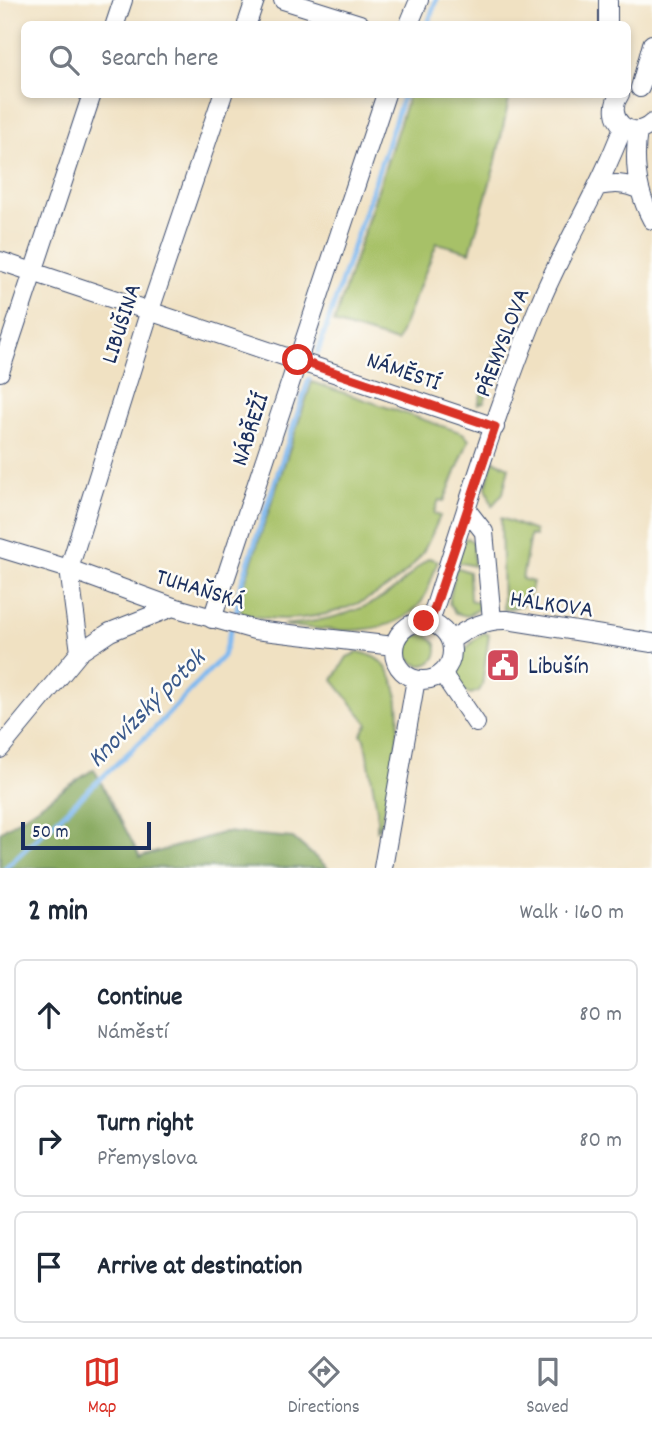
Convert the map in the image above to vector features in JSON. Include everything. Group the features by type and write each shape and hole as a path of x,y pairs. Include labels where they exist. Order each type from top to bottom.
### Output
{"street":[{"path":"116,21 123,0"},
{"path":"248,21 255,0"},
{"path":"283,0 350,21"},
{"path":"410,21 419,0"},
{"path":"608,0 608,21"},
{"path":"640,91 652,44"},
{"path":"0,372 91,98"},
{"name":"LIBUŠINA","path":"69,569 149,310 222,98"},
{"name":"NÁBŘEŽÍ","path":"217,620 298,360 385,98"},
{"name":"PŘEMYSLOVA","path":"430,622 466,509 539,306 599,186 638,127 617,121 614,112 618,98"},
{"path":"638,127 636,167 643,203 652,220"},
{"path":"599,186 627,184 640,190"},
{"name":"NÁMĚSTÍ","path":"0,261 495,427"},
{"path":"466,509 484,532 492,620"},
{"name":"TUHAŇSKÁ","path":"0,548 69,569 173,607 250,629 394,646"},
{"path":"69,569 80,652"},
{"path":"0,749 80,652 110,632 173,607"},
{"name":"HÁLKOVA","path":"450,641 475,626 492,620 532,622 652,643"},
{"path":"418,622 430,622 445,631 450,641 451,658 442,673 433,678 416,679 406,675 398,667 394,657 398,635 407,626 418,622"},
{"path":"442,673 475,723"},
{"path":"383,868 416,679"}],"green space":[{"path":"408,98 509,98 495,165 470,252 437,243 397,342 334,323"},
{"path":"496,351 501,352 484,402 478,404"},
{"path":"312,382 463,433 469,440 444,501 439,500 434,513 440,516 424,550 405,573 385,589 340,610 315,616 265,618 241,613 242,591"},
{"path":"493,460 509,467 503,493 492,506 486,487"},
{"path":"501,518 535,531 535,536 530,535 522,579 533,582 529,595 525,603 503,610"},
{"path":"467,538 473,542 474,566 457,562"},
{"path":"429,558 438,561 422,601 410,614 394,622 357,630 283,625 328,619 357,610 384,597"},
{"path":"456,567 469,572 470,600 479,603 478,609 467,616 455,613 449,603"},
{"path":"483,633 489,634 482,686 479,691 471,694 463,691 458,674 459,666 465,651"},
{"path":"422,635 432,640 437,650 432,660 422,665 412,660 407,650 412,640"},
{"path":"358,652 379,661 392,677 398,700 395,754 380,827 377,830 377,810 365,740 361,734 368,724 333,680 347,657"},
{"path":"94,769 140,857 225,832 293,838 328,868 0,868 0,832"}],"waterway":[{"name":"Knovízský potok","path":"429,21 436,0"},
{"name":"Knovízský potok","path":"318,352 403,98"},
{"name":"Knovízský potok","path":"5,868 154,729 223,656 237,609 239,591 309,379"}],"place":[{"name":"Libušín","path":"503,665"}],"route":[{"path":"298,360 495,427 430,622 424,621"}]}
